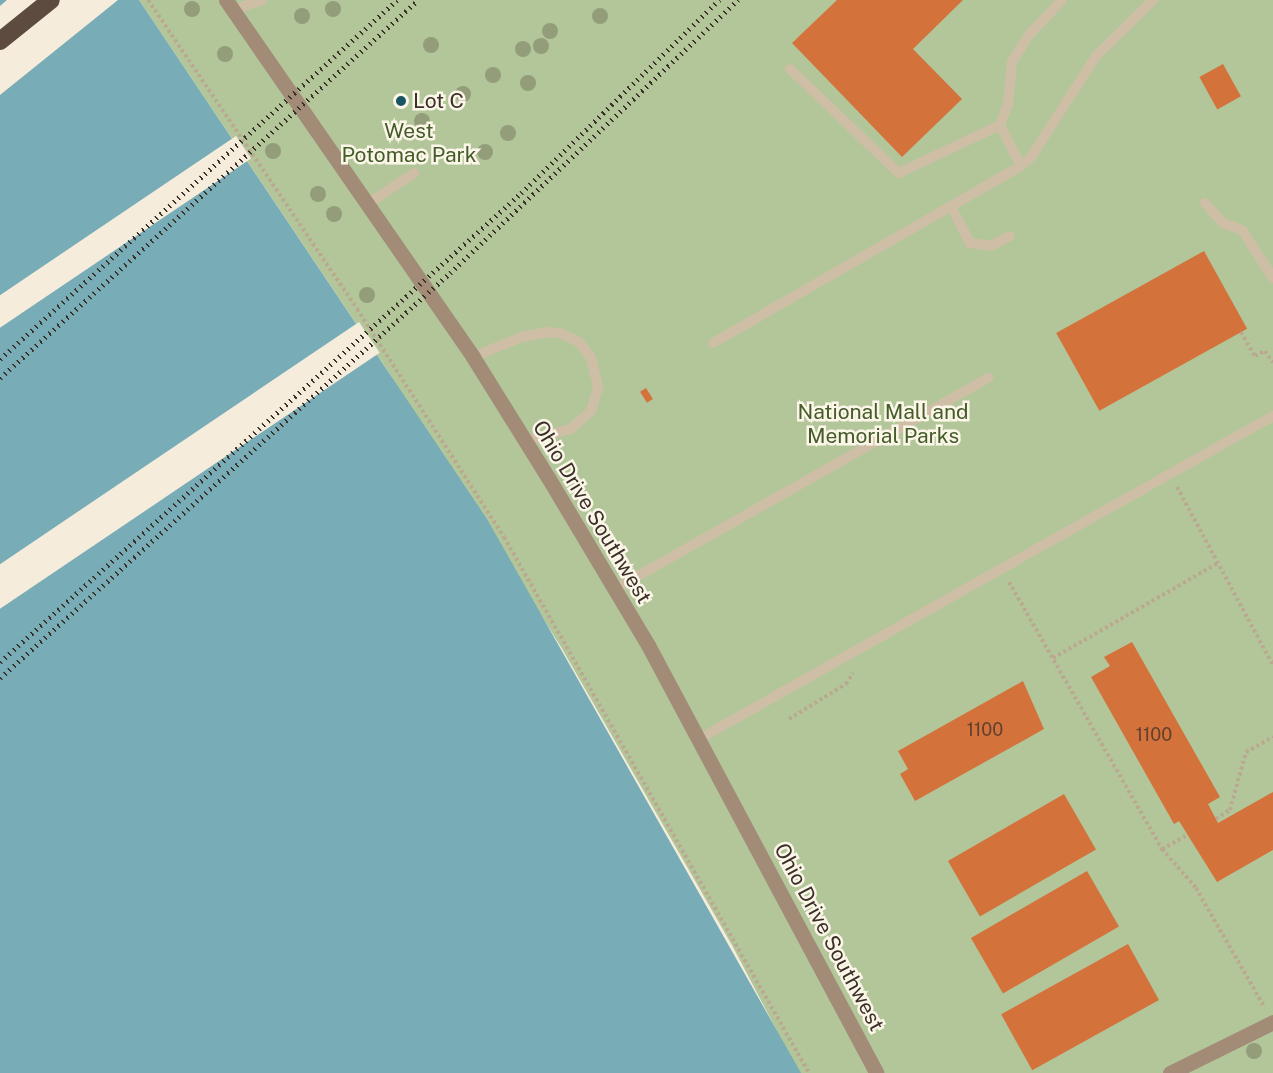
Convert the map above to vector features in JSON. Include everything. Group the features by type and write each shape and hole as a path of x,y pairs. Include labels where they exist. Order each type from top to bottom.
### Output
{"highway":[{"path":"0,41 51,0"}],"street":[{"name":"Ohio Drive Southwest","path":"230,5 473,357 615,589 699,739 877,1073"},
{"path":"1170,1073 1273,1022"}],"lane":[{"path":"230,5 262,0"},
{"path":"790,69 899,173 999,125 1008,104 1012,62 1029,35 1062,0"},
{"path":"713,343 1021,166 1031,157 1096,56 1153,0"},
{"path":"999,125 1021,166"},
{"path":"366,205 414,173"},
{"path":"1204,203 1223,223 1242,230 1273,278"},
{"path":"951,206 970,243 991,246 1010,236"},
{"path":"473,357 522,337 547,332 560,333 579,342 591,358 598,387 591,411 570,429 525,441"},
{"path":"615,589 988,378"},
{"path":"699,739 1273,416"}],"path":[{"path":"148,0 395,366 504,537 808,1073"},
{"path":"1241,333 1255,356 1265,351 1273,363"},
{"path":"1167,493 1177,487 1273,665"},
{"path":"1053,658 1218,563"},
{"path":"999,588 1019,577"},
{"path":"1009,582 1162,849 1196,888 1273,1022"},
{"path":"789,719 846,684 855,669"},
{"path":"1216,819 1230,810 1246,752 1273,737"},
{"path":"1162,849 1187,835"}],"green space":[{"name":"National Mall and Memorial Parks","path":"139,0 1273,0 1273,1073 799,1073 733,947 561,647 386,368"}],"water":[{"path":"0,0 139,0 487,519 801,1073 0,1073"}],"pier":[{"path":"7,0 118,0 0,95 0,6"},
{"path":"236,136 251,158 0,328 0,295"},
{"path":"359,322 380,353 0,609 0,564"}],"building":[{"path":"837,0 963,0 913,49 962,99 902,157 792,43"},
{"path":"1223,64 1241,96 1217,109 1199,77"},
{"path":"1204,251 1247,329 1099,411 1056,333"},
{"path":"646,388 653,399 647,403 640,392"},
{"path":"1132,642 1220,797 1208,804 1218,823 1273,792 1273,850 1217,882 1179,821 1174,824 1091,677 1110,666 1104,657"},
{"path":"1023,681 1044,729 915,801 900,774 908,769 898,751"},
{"path":"1064,794 1096,849 980,916 948,861"},
{"path":"1087,871 1119,926 1003,993 971,938"},
{"path":"1128,944 1159,1000 1032,1070 1001,1014"}],"railway":[{"path":"0,359 397,0"},
{"path":"0,378 418,0"},
{"path":"0,662 521,193 719,0"},
{"path":"0,678 450,273 738,0"}],"place":[{"name":"Lot C","path":"401,101"}],"park label":[{"name":"West Potomac Park","path":"409,143"}]}
